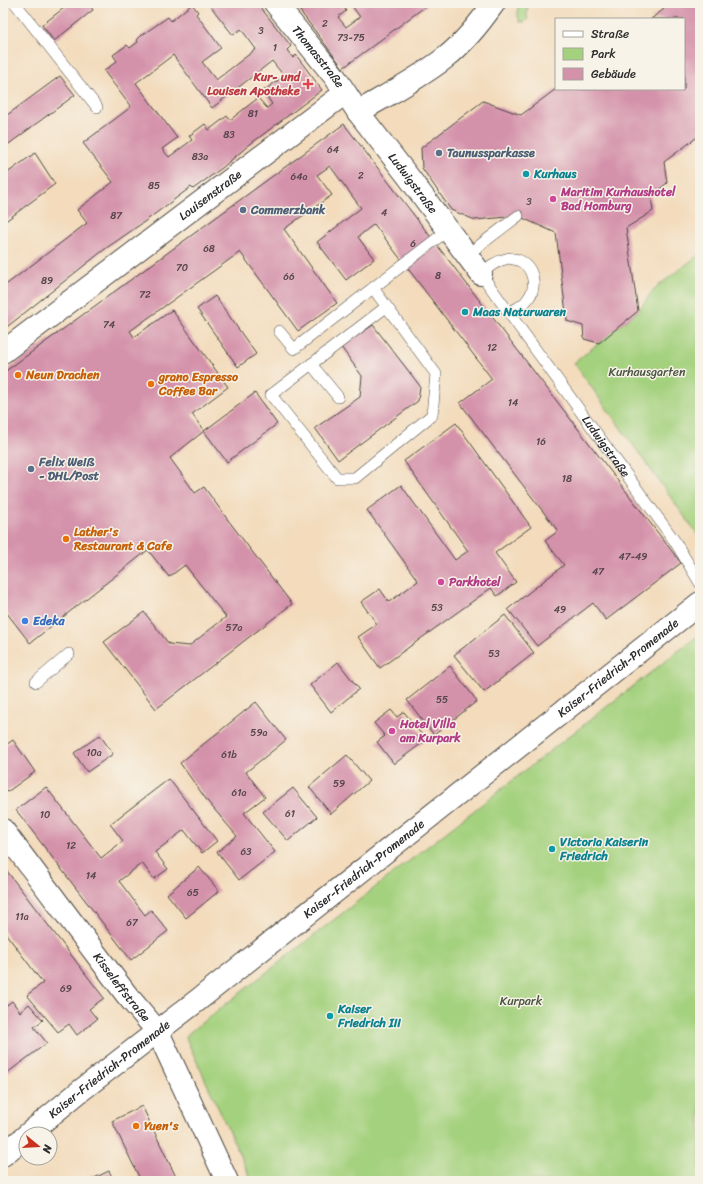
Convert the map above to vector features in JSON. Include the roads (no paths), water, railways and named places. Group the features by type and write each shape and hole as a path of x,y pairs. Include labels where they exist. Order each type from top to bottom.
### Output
{"street":[{"name":"Thomasstraße","path":"275,3 334,78 358,112"},
{"path":"358,112 428,70 445,58 470,34 494,3"},
{"name":"Louisenstraße","path":"3,352 80,304 345,93"},
{"name":"Ludwigstraße","path":"358,112 408,175 480,274"},
{"name":"Kaiser-Friedrich-Promenade","path":"38,1126 700,603"},
{"name":"Kisseleffstraße","path":"3,830 126,994 158,1032 227,1181"},
{"name":"Kaiser-Friedrich-Promenade","path":"3,1155 18,1142"}],"lane":[{"path":"15,3 97,106"},
{"path":"467,255 518,216"},
{"path":"279,331 294,350 448,230"},
{"path":"480,274 490,265 499,260 508,258 518,260 526,266 532,274 534,284 532,293 527,302 509,313"},
{"name":"Ludwigstraße","path":"480,274 674,540 700,583"},
{"path":"373,288 436,374 432,415 355,478 337,478 272,395 386,307"},
{"path":"311,364 338,397"},
{"path":"36,682 69,654"}],"place":[{"name":"Kur- und Louisen Apotheke","path":"308,84"},
{"name":"Taunussparkasse","path":"439,153"},
{"name":"Kurhaus","path":"526,174"},
{"name":"Maritim Kurhaushotel Bad Homburg","path":"553,199"},
{"name":"Commerzbank","path":"243,210"},
{"name":"Maas Naturwaren","path":"465,312"},
{"name":"Neun Drachen","path":"18,375"},
{"name":"grano Espresso Coffee Bar","path":"151,384"},
{"name":"Felix Weiß - DHL/Post","path":"31,469"},
{"name":"Lather's Restaurant & Cafe","path":"66,539"},
{"name":"Parkhotel","path":"441,582"},
{"name":"Edeka","path":"25,621"},
{"name":"Hotel Villa am Kurpark","path":"392,731"},
{"name":"Victoria Kaiserin Friedrich","path":"552,849"},
{"name":"Kaiser Friedrich III","path":"330,1016"},
{"name":"Yuen's","path":"136,1126"}],"park label":[{"name":"Kurhausgarten","path":"647,372"},
{"name":"Kurpark","path":"521,1001"}]}
